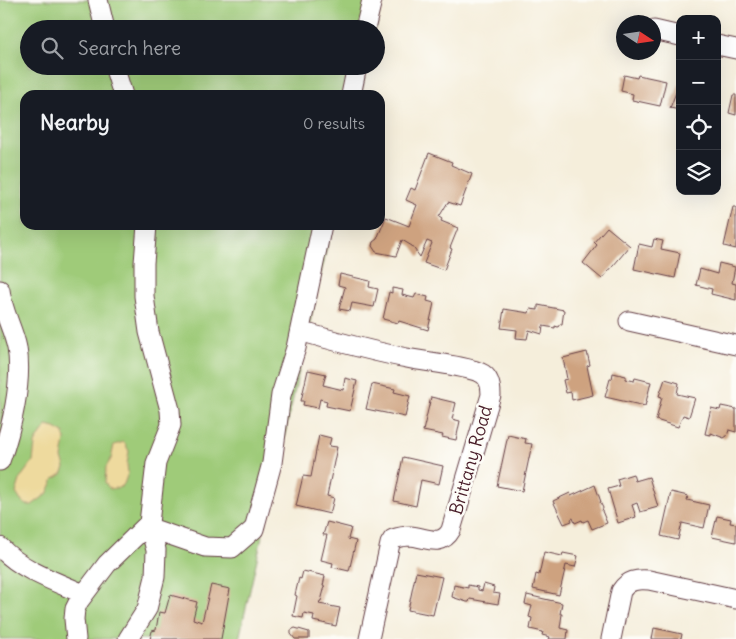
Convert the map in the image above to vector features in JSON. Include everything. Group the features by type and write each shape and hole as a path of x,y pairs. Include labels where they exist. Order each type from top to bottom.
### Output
{"street":[{"path":"98,0 103,20"},
{"path":"368,20 372,0"},
{"path":"661,32 676,35"},
{"path":"721,46 736,49"},
{"path":"117,75 122,90"},
{"path":"352,90 355,75"},
{"path":"128,639 147,609 155,577 156,550 149,523 156,463 171,425 170,410 149,332 144,296 147,230"},
{"path":"149,523 153,529 206,547 232,548 254,529 272,463 281,395 296,348 321,230"},
{"path":"0,290 1,304 13,333 19,370 9,436 0,461"},
{"path":"629,321 736,345"},
{"name":"Brittany Road","path":"310,334 406,358 482,373 488,378 490,386 491,395 451,530 447,537 442,540 410,536 393,539 390,544 369,639"},
{"path":"76,639 75,609 84,594 107,564 149,523"},
{"path":"0,547 8,556 54,581 84,594"},
{"path":"611,639 621,591 625,584 638,579 736,599"}],"green space":[{"path":"0,0 382,0 378,20 20,20 20,75 365,75 362,90 20,90 20,230 331,230 239,639 0,639"}],"sand":[{"path":"47,426 64,433 65,440 62,458 65,467 62,474 54,479 47,494 32,505 27,505 21,501 16,493 21,477 33,461 35,444"},
{"path":"124,442 129,451 128,473 121,487 110,489 105,483 106,467 111,459 114,445"}],"building":[{"path":"624,75 637,78 638,75 666,81 660,106 632,100 633,94 621,91"},
{"path":"676,92 676,109 670,108"},
{"path":"733,95 736,95 736,115 729,113"},
{"path":"429,153 452,162 451,165 472,174 460,206 448,202 439,217 442,219 441,221 458,228 444,270 424,263 432,243 427,241 420,257 412,246 402,240 396,256 376,252 372,246 381,230 385,230 386,217 409,226 417,205 406,200 411,188 415,190"},
{"path":"733,207 736,207 736,249 724,246"},
{"path":"607,227 630,246 602,279 583,263 597,245 594,242"},
{"path":"654,239 663,241 661,249 680,253 675,278 634,269 639,244 652,247"},
{"path":"719,263 735,267 732,283 736,284 736,300 711,294 712,289 696,285 700,269 717,274"},
{"path":"340,274 370,281 369,287 378,289 374,307 352,303 350,311 339,309 345,287 338,285"},
{"path":"392,288 403,290 402,295 414,298 416,294 428,297 427,301 434,303 428,330 399,321 398,323 383,319 389,292 392,293"},
{"path":"538,305 564,310 562,324 558,327 555,326 555,328 543,326 542,334 529,330 527,339 516,338 517,330 501,328 504,309 529,313 530,309 538,310"},
{"path":"587,352 590,365 587,366 593,395 572,400 571,392 566,393 563,380 567,379 563,358"},
{"path":"308,370 326,374 323,385 343,390 345,378 357,381 350,411 326,406 327,401 320,399 318,408 303,405 304,401 301,401"},
{"path":"613,373 626,376 626,379 634,381 635,378 651,382 645,406 605,397"},
{"path":"665,379 679,383 677,394 695,398 689,417 683,415 678,427 656,420 662,397 659,396"},
{"path":"372,384 395,389 394,392 410,396 405,417 366,409"},
{"path":"431,397 456,403 452,419 460,421 456,440 423,431"},
{"path":"721,406 736,409 736,432 729,430 724,438 711,433 711,435 705,434 711,408 720,410"},
{"path":"319,435 331,438 329,446 337,447 327,496 334,498 330,514 296,506 303,476 311,477"},
{"path":"508,435 526,439 525,443 532,444 522,491 497,486"},
{"path":"403,457 443,466 439,484 421,480 416,506 394,501"},
{"path":"633,474 635,481 649,477 658,507 640,512 637,503 632,505 636,517 618,523 608,489 619,486 617,479"},
{"path":"595,485 607,523 592,529 588,520 575,523 573,518 571,519 572,521 564,524 553,501 570,493 571,496"},
{"path":"671,492 688,496 687,500 709,505 704,528 682,523 678,540 661,536"},
{"path":"717,516 731,519 730,523 736,524 736,542 712,537"},
{"path":"327,522 351,528 348,539 356,541 349,571 332,567 333,563 321,560 327,535 323,535"},
{"path":"544,552 562,556 563,553 578,556 575,567 566,565 559,595 533,589 536,574 539,575"},
{"path":"303,571 325,576 323,586 325,586 319,604 340,608 336,626 313,621 314,615 304,613 303,618 293,616 297,596 295,595 299,578 301,579"},
{"path":"416,572 442,577 433,615 408,610"},
{"path":"484,584 494,587 493,593 500,594 498,604 470,599 467,602 452,597 454,585 468,588 468,585 478,587 478,590 482,591"},
{"path":"211,585 230,589 221,639 150,639 152,631 156,630 159,612 165,613 170,595 197,602 193,619 202,622"},
{"path":"527,595 562,603 560,628 568,630 567,639 549,639 550,637 542,635 543,632 530,629 532,618 529,617 532,606 525,604"},
{"path":"295,628 309,632 309,639 295,639 291,634 291,630"},
{"path":"654,628 682,634 681,639 652,639"}]}
